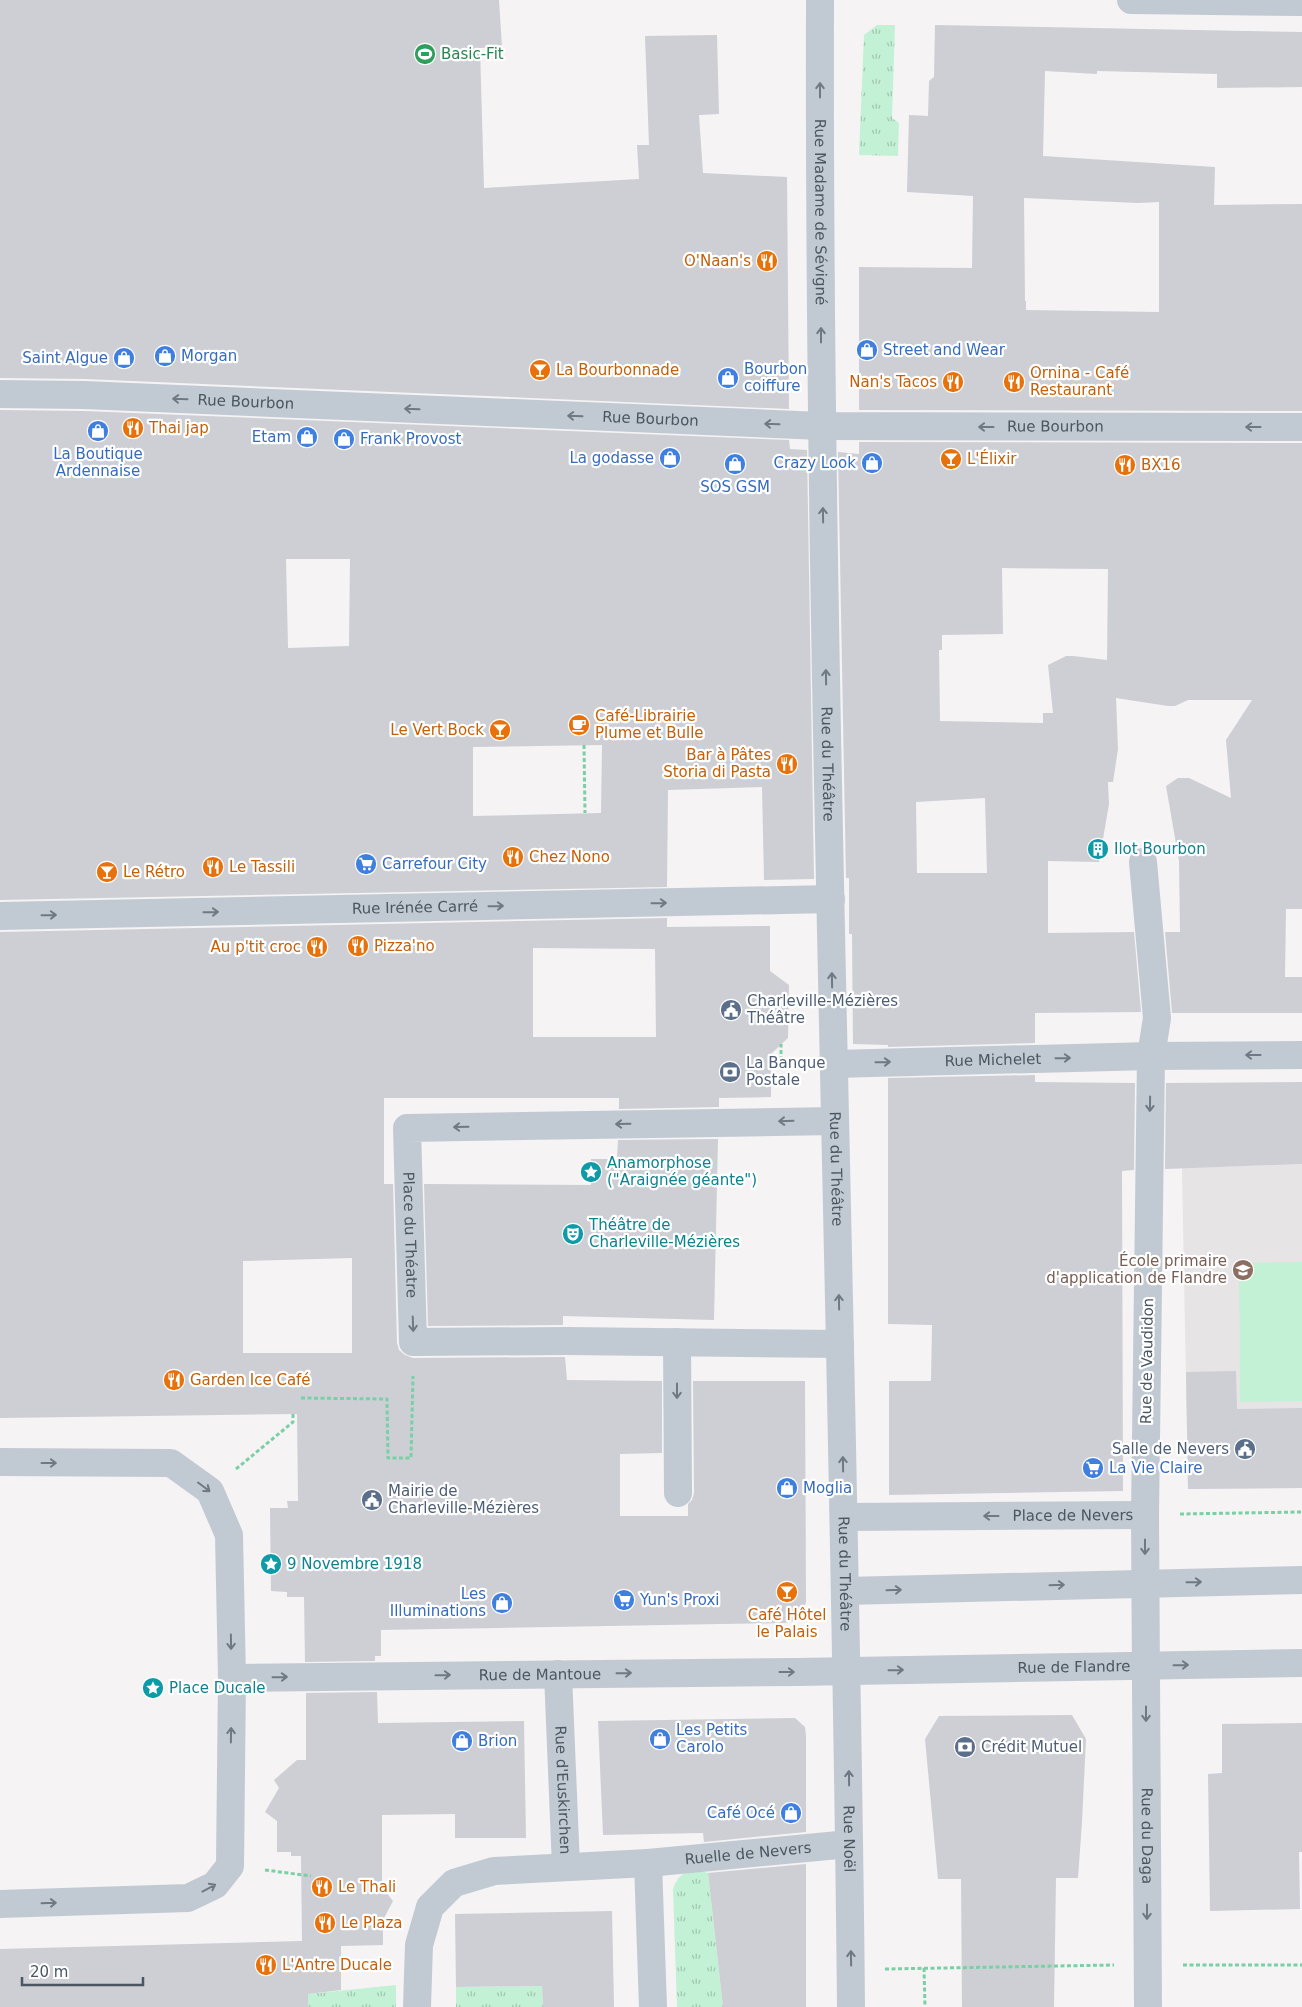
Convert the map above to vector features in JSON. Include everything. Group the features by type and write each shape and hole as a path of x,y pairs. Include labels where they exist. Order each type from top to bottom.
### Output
{"street":[{"name":"Rue Madame de Sévigné","path":"820,0 821,426"},
{"path":"1131,0 1302,2"},
{"name":"Rue Bourbon","path":"0,394 94,395 821,426 1302,427"},
{"name":"Rue du Théâtre","path":"821,426 834,1121 847,1670"},
{"path":"1143,862 1157,1018 1151,1056"},
{"name":"Rue Irénée Carré","path":"0,916 831,899"},
{"name":"Rue Michelet","path":"834,1064 1151,1056 1302,1055"},
{"name":"Rue de Vaudidon","path":"1146,1666 1145,1515 1151,1056"},
{"name":"Place du Théatre","path":"834,1121 407,1128 414,1342 567,1341 840,1344"},
{"path":"677,1342 678,1493"},
{"path":"0,1462 172,1463 210,1491 229,1536 232,1678 230,1866 215,1886 188,1898 0,1904"},
{"name":"Place de Nevers","path":"844,1518 1145,1515"},
{"path":"846,1591 1302,1580"},
{"name":"Rue de Flandre","path":"847,1670 1302,1663"},
{"name":"Rue du Daga","path":"1146,1666 1148,2007"},
{"name":"Rue de Mantoue","path":"232,1678 847,1670"},
{"name":"Rue Noël","path":"847,1670 851,2007"},
{"name":"Rue d'Euskirchen","path":"417,2007 419,1945 430,1907 454,1883 494,1871 566,1867 558,1674"},
{"name":"Ruelle de Nevers","path":"566,1867 648,1863 849,1844"},
{"path":"648,1863 653,2007"}],"path":[{"path":"584,745 585,813"},
{"path":"781,1044 781,1067"},
{"path":"301,1398 387,1398 388,1458 411,1458 412,1397"},
{"path":"210,1491 293,1422 293,1414"},
{"name":"Place de Nevers","path":"1145,1515 1302,1512"},
{"path":"230,1866 311,1876"},
{"path":"851,1970 1148,1965 1302,1965"},
{"path":"924,1968 925,2007"}],"shaded area":[{"name":"École primaire d'application de Flandre","path":"1302,1164 1302,1488 1188,1489 1182,1168"}],"green space":[{"path":"877,25 895,25 892,118 899,123 898,156 859,155 864,35"},
{"path":"1302,1262 1302,1401 1240,1402 1239,1263"},
{"path":"694,1869 708,1873 723,2007 677,2007 673,1889 676,1881 681,1876"},
{"path":"396,1985 396,2007 308,2007 308,1994"},
{"path":"542,1986 543,2007 456,2007 456,1987"}],"building":[{"path":"0,0 499,0 502,47 480,48 484,188 639,179 637,145 649,145 645,36 717,35 719,114 699,115 703,173 787,177 789,409 85,379 0,378"},
{"path":"935,25 1302,32 1302,87 1217,88 1217,74 1097,71 1097,74 1045,71 1043,156 1215,167 1214,205 1302,204 1302,411 859,410 859,267 972,268 973,196 907,192 909,115 928,116 929,81 934,77","holes":["1024,198 1138,203 1159,202 1159,312 1026,310"]},
{"path":"0,410 84,411 789,440 790,449 807,450 814,879 764,880 762,787 668,790 667,887 0,900","holes":["286,559 350,559 349,646 288,648","602,745 601,813 473,816 473,747"]},
{"path":"859,442 1302,443 1302,909 1286,909 1285,977 1302,977 1302,1013 1172,1013 1165,932 1180,932 1179,861 1166,786 1178,778 1189,778 1231,798 1226,740 1252,700 1188,700 1175,706 1168,706 1116,698 1118,749 1113,782 1108,782 1109,804 1099,862 1048,861 1048,933 1134,932 1141,1012 1035,1013 1035,1043 888,1047 888,1045 853,1044 852,934 849,934 849,878 846,878 838,452 859,454","holes":["1002,568 1108,569 1107,660 1066,656 1048,665 1053,713 1043,713 1043,723 940,721 939,650 942,650 942,635 1003,634","985,798 987,873 917,873 916,802"]},
{"path":"667,918 667,927 770,926 770,971 789,985 788,1038 771,1054 771,1097 719,1098 719,1107 619,1109 619,1098 384,1098 384,1184 393,1184 397,1343 399,1350 405,1355 413,1358 565,1357 567,1380 662,1381 662,1453 620,1454 620,1516 688,1516 688,1504 692,1500 694,1493 693,1381 805,1381 806,1602 800,1620 784,1623 381,1630 381,1656 375,1656 375,1661 305,1662 304,1597 287,1597 287,1592 271,1591 270,1508 288,1508 287,1501 298,1501 297,1414 0,1418 0,932","holes":["533,948 655,949 656,1037 533,1037","352,1258 352,1353 243,1353 243,1261"]},
{"path":"1035,1075 1035,1082 1135,1083 1134,1170 1122,1171 1123,1491 889,1495 889,1381 931,1381 932,1325 888,1324 888,1078"},
{"path":"1302,1082 1302,1164 1165,1169 1166,1083"},
{"name":"Théâtre de Charleville-Mézières","path":"718,1139 714,1320 563,1316 563,1325 428,1326 424,1184 591,1185 591,1159 617,1159 618,1140"},
{"path":"1236,1371 1237,1409 1302,1408 1302,1488 1188,1489 1186,1372"},
{"path":"377,1692 378,1723 524,1721 526,1838 455,1838 455,1814 382,1815 382,1887 393,1901 383,1920 383,1945 341,1946 341,1990 308,1994 308,2007 0,2007 0,1949 302,1941 301,1856 291,1856 291,1852 277,1852 277,1821 265,1812 279,1788 274,1780 297,1760 306,1760 306,1693"},
{"path":"1072,1715 1086,1739 1082,1822 1078,1878 1056,1878 1054,2007 962,2007 961,1879 938,1879 925,1739 939,1716"},
{"path":"795,1718 805,1727 806,1736 806,1832 704,1842 703,1833 603,1835 598,1721"},
{"path":"1302,1723 1302,1852 1299,1852 1300,1909 1210,1911 1208,1774 1222,1773 1222,1724"},
{"path":"806,1864 806,2007 723,2007 708,1873"},
{"path":"612,1911 614,2007 543,2007 542,1986 456,1987 455,1914"}],"place":[{"name":"Basic-Fit","path":"425,54"},
{"name":"O'Naan's","path":"767,261"},
{"name":"Street and Wear","path":"867,350"},
{"name":"Morgan","path":"165,356"},
{"name":"Saint Algue","path":"124,358"},
{"name":"La Bourbonnade","path":"540,370"},
{"name":"Bourbon coiffure","path":"728,378"},
{"name":"Nan's Tacos","path":"953,382"},
{"name":"Ornina - Café Restaurant","path":"1014,382"},
{"name":"Thai jap","path":"133,428"},
{"name":"La Boutique Ardennaise","path":"98,431"},
{"name":"Etam","path":"307,437"},
{"name":"Frank Provost","path":"344,439"},
{"name":"La godasse","path":"670,458"},
{"name":"L'Élixir","path":"951,459"},
{"name":"Crazy Look","path":"872,463"},
{"name":"SOS GSM","path":"735,464"},
{"name":"BX16","path":"1125,465"},
{"name":"Café-Librairie Plume et Bulle","path":"579,725"},
{"name":"Le Vert Bock","path":"500,730"},
{"name":"Bar à Pâtes Storia di Pasta","path":"787,764"},
{"name":"Ilot Bourbon","path":"1098,849"},
{"name":"Chez Nono","path":"513,857"},
{"name":"Carrefour City","path":"366,864"},
{"name":"Le Tassili","path":"213,867"},
{"name":"Le Rétro","path":"107,872"},
{"name":"Pizza'no","path":"358,946"},
{"name":"Au p'tit croc","path":"317,947"},
{"name":"Charleville-Mézières Théâtre","path":"731,1010"},
{"name":"La Banque Postale","path":"730,1072"},
{"name":"Anamorphose (\"Araignée géante\")","path":"591,1172"},
{"name":"Théâtre de Charleville-Mézières","path":"573,1234"},
{"name":"École primaire d'application de Flandre","path":"1243,1270"},
{"name":"Garden Ice Café","path":"174,1380"},
{"name":"Salle de Nevers","path":"1245,1449"},
{"name":"La Vie Claire","path":"1093,1468"},
{"name":"Moglia","path":"787,1488"},
{"name":"Mairie de Charleville-Mézières","path":"372,1500"},
{"name":"9 Novembre 1918","path":"271,1564"},
{"name":"Café Hôtel le Palais","path":"787,1592"},
{"name":"Yun's Proxi","path":"624,1600"},
{"name":"Les Illuminations","path":"502,1603"},
{"name":"Place Ducale","path":"153,1688"},
{"name":"Les Petits Carolo","path":"660,1739"},
{"name":"Brion","path":"462,1741"},
{"name":"Crédit Mutuel","path":"965,1747"},
{"name":"Café Océ","path":"791,1813"},
{"name":"Le Thali","path":"322,1887"},
{"name":"Le Plaza","path":"325,1923"},
{"name":"L'Antre Ducale","path":"266,1965"}]}
